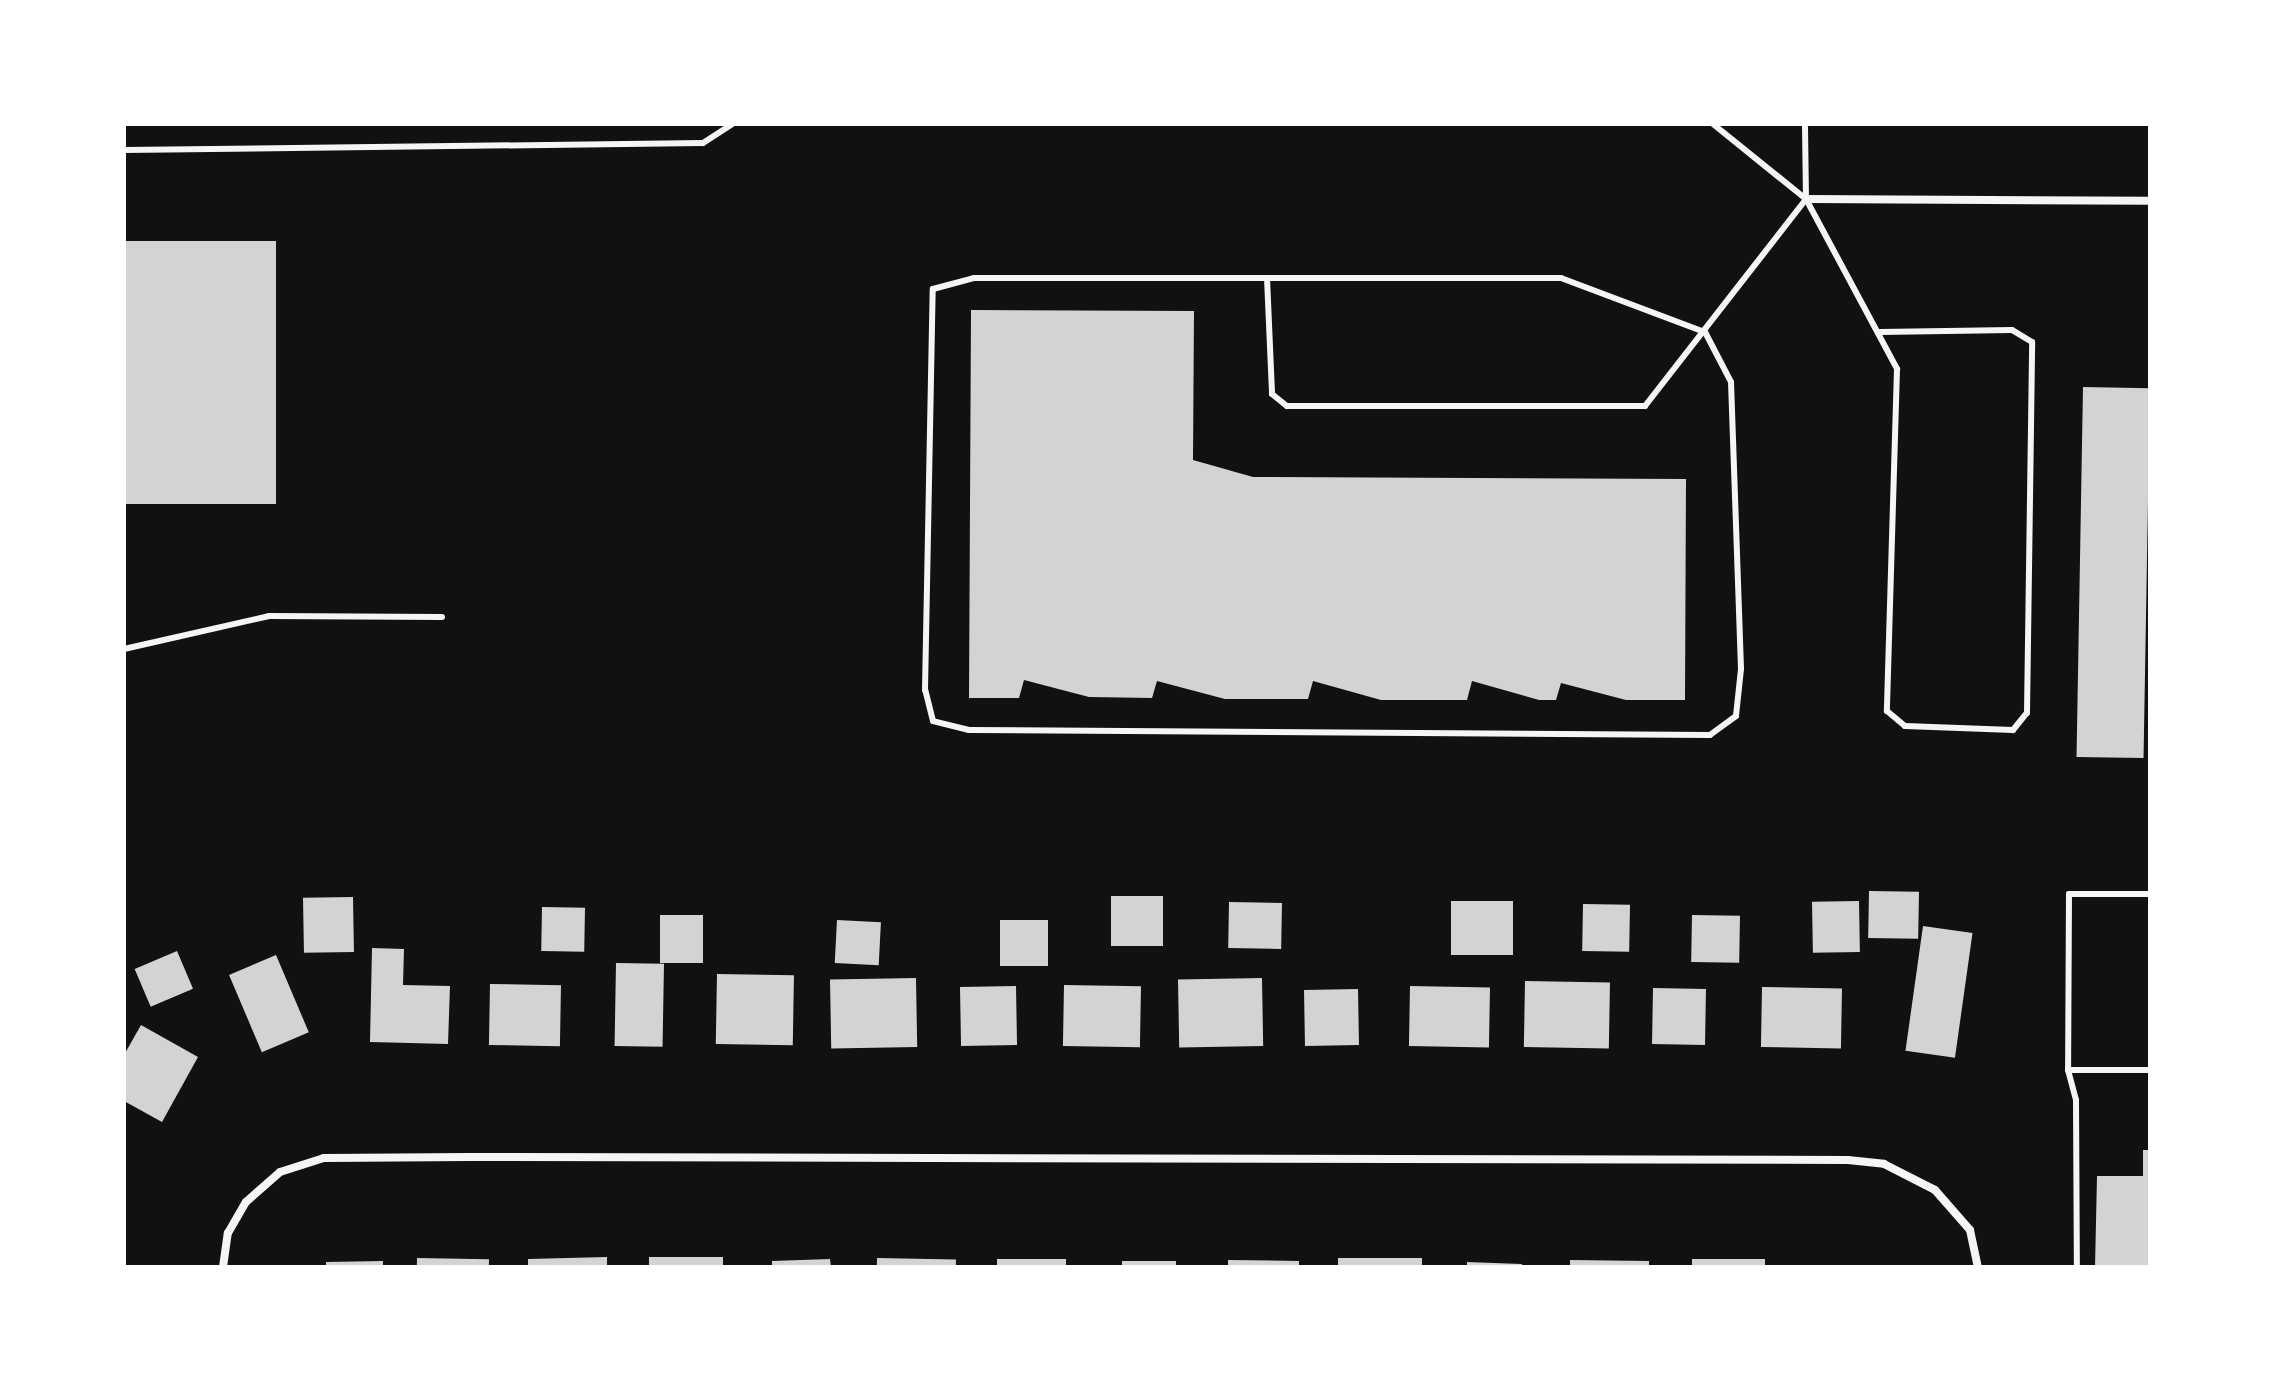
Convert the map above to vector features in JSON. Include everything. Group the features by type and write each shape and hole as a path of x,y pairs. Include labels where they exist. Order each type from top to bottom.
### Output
{"street":[{"path":"1806,199 2150,201"},
{"path":"223,1267 228,1233 246,1202 271,1178 300,1163 324,1158 486,1157 1848,1160 1884,1164 1935,1190 1970,1230 1978,1267"}],"lane":[{"path":"124,150 703,143 732,124"},
{"path":"1713,124 1806,199 1880,332 1897,369 1887,711 1905,726 2013,730 2027,713 2032,342 2012,330 1880,332"},
{"path":"1267,278 1272,394 1287,406 1645,406 1806,199 1805,124"},
{"path":"974,278 1561,278 1705,332 1731,382 1741,669 1736,716 1710,735 969,730 933,721 925,690 933,289 974,278"},
{"path":"124,649 269,616 442,617"},
{"path":"2077,1267 2076,1100 2068,1070 2069,894 2150,894"},
{"path":"2068,1070 2150,1070"}],"building":[{"path":"124,241 276,241 276,504 124,504"},
{"path":"971,310 1194,311 1193,460 1253,477 1686,479 1685,700 1626,700 1561,683 1556,700 1539,700 1472,681 1467,700 1381,700 1313,681 1308,699 1225,699 1157,681 1152,698 1089,697 1024,680 1019,698 969,698"},
{"path":"2083,387 2150,388 2144,758 2077,757"},
{"path":"1869,891 1919,892 1918,939 1868,938"},
{"path":"1111,896 1163,896 1163,946 1111,946"},
{"path":"353,897 354,952 304,953 303,898"},
{"path":"1451,901 1513,901 1513,955 1451,955"},
{"path":"1859,901 1860,952 1813,953 1812,902"},
{"path":"1229,902 1282,903 1281,949 1228,948"},
{"path":"1583,904 1630,905 1629,952 1582,951"},
{"path":"542,907 585,908 584,952 541,951"},
{"path":"660,915 703,915 703,963 660,963"},
{"path":"1692,915 1740,916 1739,963 1691,962"},
{"path":"837,920 881,922 879,965 835,963"},
{"path":"1000,920 1048,920 1048,966 1000,966"},
{"path":"1923,926 1973,933 1955,1058 1905,1051"},
{"path":"372,948 404,949 403,985 450,986 448,1044 370,1042"},
{"path":"177,951 193,989 151,1007 135,969"},
{"path":"276,955 309,1032 262,1052 229,975"},
{"path":"616,963 664,964 663,1047 615,1046"},
{"path":"717,974 794,975 793,1045 716,1044"},
{"path":"916,978 917,1047 831,1048 830,980"},
{"path":"1262,978 1263,1046 1179,1047 1178,979"},
{"path":"1525,981 1610,982 1609,1048 1524,1047"},
{"path":"490,984 561,985 560,1046 489,1045"},
{"path":"1064,985 1141,986 1140,1047 1063,1046"},
{"path":"1016,986 1017,1045 961,1046 960,987"},
{"path":"1410,986 1490,987 1489,1047 1409,1046"},
{"path":"1762,987 1842,988 1841,1048 1761,1047"},
{"path":"1653,988 1706,989 1705,1045 1652,1044"},
{"path":"1358,989 1359,1045 1305,1046 1304,990"},
{"path":"141,1025 198,1057 162,1122 124,1101 124,1055"},
{"path":"2143,1150 2150,1150 2150,1267 2095,1267 2097,1176 2143,1176"},
{"path":"607,1257 607,1267 528,1267 528,1259"},
{"path":"649,1257 723,1257 723,1267 649,1267"},
{"path":"417,1258 489,1259 489,1267 417,1267"},
{"path":"877,1258 956,1259 956,1267 877,1267"},
{"path":"1338,1258 1422,1258 1422,1267 1338,1267"},
{"path":"830,1259 831,1267 772,1267 772,1261"},
{"path":"997,1259 1066,1259 1066,1267 997,1267"},
{"path":"1692,1259 1765,1259 1765,1267 1692,1267"},
{"path":"1228,1260 1299,1261 1299,1267 1228,1267"},
{"path":"1570,1260 1649,1261 1649,1267 1570,1267"},
{"path":"383,1261 383,1267 326,1267 326,1262"},
{"path":"1122,1261 1176,1261 1176,1267 1122,1267"},
{"path":"1467,1262 1522,1264 1522,1267 1467,1267"}]}
